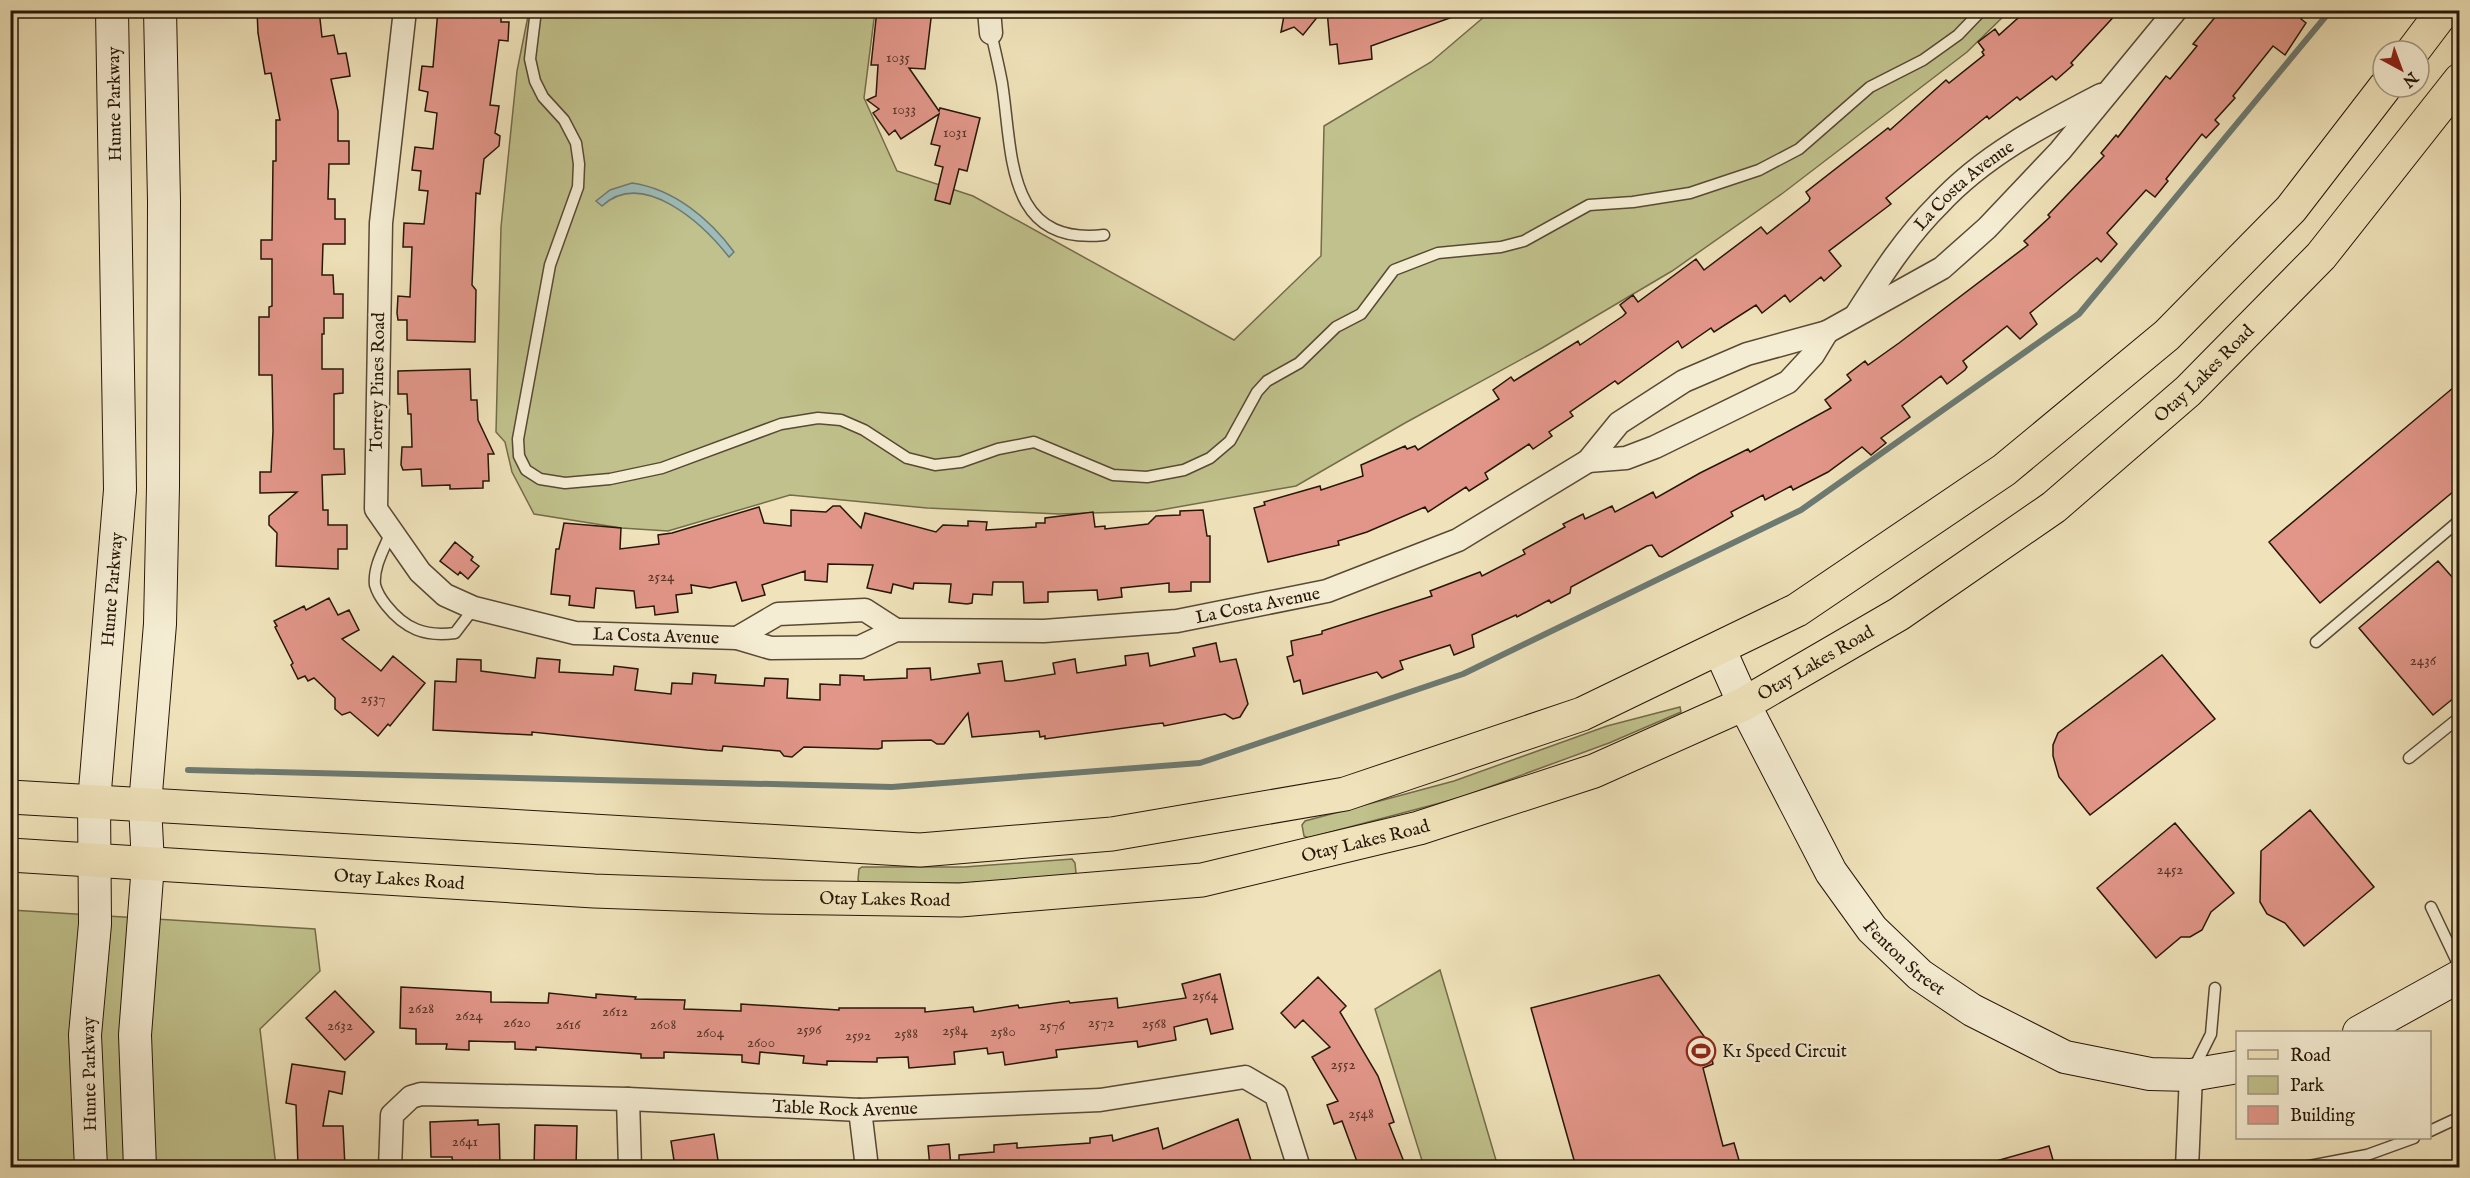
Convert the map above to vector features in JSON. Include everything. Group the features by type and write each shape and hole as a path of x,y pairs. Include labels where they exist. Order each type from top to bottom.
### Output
{"main road":[{"name":"Hunte Parkway","path":"90,1167 85,1035 95,924 94,802 120,490 112,10"},
{"path":"140,1167 135,1035 148,864 145,805 160,624 163,487 164,201 160,10"},
{"path":"2422,39 2444,10"},
{"name":"Otay Lakes Road","path":"10,855 594,891 937,900 1202,880 1441,821 1594,771 1744,704 1899,614 2054,507 2188,391 2321,256 2460,80"},
{"path":"10,797 920,850 1112,834 1345,794 1582,714 1797,610 2004,471 2167,335 2291,209 2376,99"},
{"name":"Fenton Street","path":"1719,648 1744,704 1837,882 1872,929 1920,975 1972,1010 2065,1057 2150,1074 2191,1076 2236,1067"},
{"path":"2361,1031 2460,976"}],"street":[{"name":"Torrey Pines Road","path":"405,10 382,214 378,280 376,509 420,572 445,596 474,608 575,633"},
{"path":"989,10 991,33"},
{"name":"La Costa Avenue","path":"575,633 737,639 771,648 860,647 896,630 1044,631 1177,621 1327,591 1458,540 1588,461 1619,423 1684,381 1747,354 1827,332 1942,268 1987,228 2060,151 2176,10"},
{"name":"La Costa Avenue","path":"1854,318 1888,264 1911,234 1964,180 2020,139 2108,91"},
{"name":"La Costa Avenue","path":"1588,461 1626,458 1655,447 1788,382 1814,355 1827,332"},
{"name":"La Costa Avenue","path":"737,639 778,614 865,610 896,630"},
{"path":"2187,1167 2191,1076"},
{"name":"Table Rock Avenue","path":"390,1167 392,1116 411,1096 421,1094 628,1099 860,1110 1100,1100 1245,1077 1276,1095 1299,1167"},
{"path":"628,1099 630,1167"},
{"path":"860,1110 867,1167"}],"lane":[{"path":"536,10 530,59 535,81 543,96 564,120 576,143 579,164 578,186 550,265 518,439 519,456 526,470 540,479 565,483 610,479 662,468 781,424 818,418 841,420 864,430 907,458 934,465 961,462 998,449 1034,442 1113,475 1147,477 1184,470 1210,458 1230,441 1262,386 1299,363 1336,327 1361,314 1394,270 1438,253 1500,247 1524,241 1589,205 1634,202 1690,193 1759,170 1798,149 1870,87 1923,60 1958,35 1982,10"},
{"path":"991,33 1002,83 1010,160 1030,211 1051,230 1082,237 1104,235"},
{"path":"2316,642 2460,520"},
{"path":"391,532 376,569 375,586 398,620 423,633 439,635 455,633 474,608"},
{"path":"2409,758 2460,717"},
{"path":"2431,908 2460,968"},
{"path":"2191,1076 2211,1034 2215,987"},
{"path":"2431,1131 2460,1117"},
{"path":"2299,1167 2367,1155 2409,1139"}],"green space":[{"path":"529,11 875,11 864,98 897,171 973,196 1234,340 1321,256 1324,126 1431,62 1491,11 2009,11 1967,52 1783,193 1672,271 1542,348 1296,486 1155,511 1059,514 927,508 790,495 668,531 621,528 534,514 512,472 505,442 496,432 501,227 517,71"},
{"path":"1680,707 1681,712 1609,743 1459,798 1308,838 1304,836 1302,825 1305,821 1454,781 1607,726"},
{"path":"1072,859 1076,873 1071,876 966,883 861,884 858,880 859,869 862,867 964,867"},
{"path":"11,910 315,929 320,971 260,1029 276,1167 11,1168"},
{"path":"1440,970 1498,1167 1424,1167 1375,1009"}],"water":[{"path":"632,183 662,192 690,207 714,228 734,252 729,257 688,216 653,197 635,193 618,196 602,206 596,201 610,190"}],"building":[{"path":"257,10 319,10 322,37 334,35 338,54 346,53 349,69 350,76 331,79 338,111 338,141 349,141 349,164 329,164 328,199 335,199 335,219 345,219 345,244 323,244 322,275 333,275 334,294 343,294 343,318 324,318 324,334 322,334 322,369 343,369 343,393 334,394 334,449 344,449 345,474 322,475 323,510 328,510 328,525 347,525 347,549 338,549 338,569 276,566 277,533 269,525 269,516 297,492 260,493 260,472 271,472 273,431 272,375 259,375 259,317 269,317 269,307 272,306 272,259 261,259 261,240 272,240 273,161 276,161 276,120 280,120 271,73 265,74 258,33"},
{"path":"438,10 501,10 501,22 509,22 508,41 499,40 490,105 499,106 495,133 500,136 499,146 484,159 480,194 476,193 472,285 476,290 475,342 407,340 407,320 398,320 397,313 398,296 410,297 412,247 403,247 404,223 424,224 428,191 419,190 421,171 412,170 415,147 433,149 437,113 425,111 428,92 419,90 422,66 433,67"},
{"path":"877,10 932,10 925,69 909,68 939,111 940,108 980,118 967,171 959,169 950,204 935,200 943,167 935,165 940,146 931,144 939,114 901,139 895,130 889,135 873,113 879,109 867,100 876,96 878,65 871,65"},
{"path":"1285,10 1323,10 1303,35 1294,27 1281,32"},
{"path":"1327,10 1464,10 1464,13 1371,46 1372,59 1339,64 1337,44 1330,45"},
{"path":"2027,10 2120,10 2071,63 2073,65 2056,80 2052,76 2020,100 2017,97 1989,119 1987,116 1886,198 1891,204 1829,251 1841,266 1824,281 1821,277 1790,302 1785,295 1762,313 1756,305 1714,332 1711,328 1682,348 1678,341 1618,384 1615,381 1570,412 1573,416 1549,432 1552,436 1533,449 1529,444 1485,473 1488,479 1469,491 1466,487 1428,512 1425,507 1367,532 1338,541 1339,545 1268,562 1254,508 1265,505 1264,502 1320,486 1321,490 1363,476 1361,465 1405,446 1407,449 1415,446 1418,450 1499,399 1493,390 1511,377 1514,381 1578,341 1580,345 1623,316 1626,313 1620,305 1633,295 1638,302 1696,259 1704,270 1761,227 1767,234 1809,201 1810,198 1806,192 1888,128 1890,130 1946,80 1949,83 1984,55 1982,52 1984,50 1978,42 1995,29 1999,35"},
{"path":"2221,10 2308,10 2301,19 2306,23 2285,55 2273,46 2233,96 2235,98 2215,120 2219,124 2206,138 2202,134 2166,179 2168,181 2155,197 2146,190 2107,233 2117,244 2101,262 2097,258 2030,313 2037,324 2020,339 2007,326 1963,361 1967,367 1965,370 1947,384 1941,376 1902,406 1910,417 1881,438 1886,443 1871,455 1862,447 1828,472 1793,490 1791,486 1765,500 1763,495 1731,512 1733,516 1662,557 1652,545 1647,546 1571,587 1570,593 1551,603 1549,600 1517,617 1516,615 1472,635 1474,647 1454,655 1450,645 1400,661 1403,669 1382,678 1377,672 1303,694 1300,680 1294,682 1287,657 1293,655 1291,641 1322,634 1322,631 1432,596 1430,591 1480,572 1482,576 1525,554 1523,550 1565,527 1563,524 1583,514 1585,519 1612,506 1615,512 1653,492 1656,498 1700,473 1748,449 1750,452 1831,408 1825,400 1851,380 1847,375 1865,361 1868,365 1899,343 2028,245 2024,241 2050,217 2048,215 2104,156 2101,153 2116,135 2118,137 2166,76 2170,79 2197,46 2193,44"},
{"path":"470,369 471,400 477,400 478,420 494,454 488,454 489,481 483,481 483,488 450,489 450,485 422,486 421,469 403,470 401,465 402,447 412,447 411,414 408,414 407,394 398,394 398,371"},
{"path":"2460,382 2460,486 2320,603 2269,542"},
{"path":"833,506 840,506 861,528 865,513 936,532 943,525 968,526 968,521 987,522 986,530 1036,527 1036,523 1045,523 1045,518 1093,512 1095,527 1105,526 1105,529 1148,524 1156,516 1180,515 1180,511 1203,510 1207,536 1210,536 1210,582 1191,582 1191,591 1169,592 1169,583 1121,588 1122,597 1098,600 1097,590 1048,592 1048,602 1024,603 1023,582 993,582 992,595 973,594 972,603 967,604 949,602 951,584 914,583 913,589 893,584 891,593 867,588 873,565 828,564 827,582 805,580 805,571 762,585 765,595 742,601 736,582 710,588 691,585 692,593 676,595 678,612 655,615 654,606 636,608 634,591 596,588 594,608 569,605 570,596 551,594 556,549 559,549 564,523 621,528 620,549 659,544 658,535 672,533 759,507 764,523 791,526 791,510 826,512"},
{"path":"455,542 473,557 471,560 479,566 468,579 460,572 458,575 440,561"},
{"path":"2438,561 2460,586 2460,693 2433,715 2359,628"},
{"path":"329,598 338,615 349,610 359,630 342,639 381,671 393,656 425,683 390,726 388,724 378,736 350,712 342,715 335,709 335,698 314,678 308,681 305,676 298,679 291,665 293,663 275,627 277,626 274,621 304,606 306,610"},
{"path":"1216,643 1220,662 1236,659 1248,704 1240,717 1233,719 1225,714 1164,726 1163,723 1045,739 1045,736 1040,737 1039,731 972,737 968,713 944,744 937,744 931,740 882,741 882,748 878,749 804,747 792,757 784,756 780,751 723,746 722,751 532,732 532,735 433,730 435,681 456,682 457,659 481,660 481,671 535,678 537,658 560,660 559,672 613,675 614,666 638,669 635,690 671,694 672,683 692,684 693,673 716,675 715,683 764,686 765,678 788,679 787,698 820,700 820,684 840,685 840,675 864,676 864,680 907,678 907,669 930,668 931,680 980,673 978,664 1002,661 1005,681 1011,681 1055,674 1053,663 1075,659 1077,673 1126,665 1125,656 1148,653 1150,666 1195,656 1193,648"},
{"path":"2162,655 2215,719 2090,815 2059,777 2053,756 2053,745 2058,733"},
{"path":"2310,810 2374,887 2304,946 2285,923 2267,914 2260,902 2261,851"},
{"path":"2175,823 2234,893 2211,912 2202,930 2190,937 2181,937 2156,958 2097,888"},
{"path":"1220,974 1233,1029 1211,1034 1207,1019 1174,1027 1176,1040 1138,1047 1137,1041 1056,1050 1057,1057 1005,1065 1003,1052 988,1054 987,1048 954,1052 955,1064 909,1068 908,1057 877,1058 877,1062 827,1061 827,1065 803,1063 804,1056 760,1052 759,1064 742,1062 742,1055 664,1052 664,1058 641,1058 641,1054 536,1047 536,1050 515,1049 515,1042 469,1041 469,1050 446,1049 447,1044 416,1044 416,1029 400,1028 401,987 491,992 491,1002 548,1003 549,993 596,998 596,994 636,997 635,999 685,1000 684,1009 741,1011 741,1004 839,1010 839,1008 925,1008 925,1012 973,1007 974,1012 1018,1005 1019,1008 1069,1001 1070,1003 1117,998 1118,1008 1186,998 1182,984"},
{"path":"1659,975 1709,1043 1713,1064 1703,1068 1723,1146 1734,1143 1741,1167 1576,1167 1531,1008"},
{"path":"1318,977 1346,1006 1340,1012 1378,1076 1394,1122 1389,1124 1406,1167 1359,1167 1342,1121 1334,1124 1327,1105 1338,1101 1312,1057 1330,1047 1303,1020 1295,1028 1281,1013"},
{"path":"335,991 374,1032 345,1060 306,1018"},
{"path":"292,1064 345,1072 342,1094 329,1091 323,1126 343,1126 345,1167 298,1167 296,1105 286,1103"},
{"path":"1238,1119 1253,1167 959,1167 959,1155 994,1152 994,1145 1017,1143 1017,1148 1090,1143 1090,1138 1112,1135 1113,1141 1158,1128 1163,1149"},
{"path":"478,1120 478,1125 499,1124 500,1166 453,1167 452,1157 431,1157 430,1122"},
{"path":"535,1125 577,1126 576,1167 534,1167"},
{"path":"714,1134 719,1167 675,1167 671,1141"},
{"path":"949,1144 951,1167 930,1167 928,1146"},
{"path":"2049,1146 2055,1167 1990,1167 1989,1163"}],"waterway":[{"path":"188,770 892,787 1200,763 1463,674 1801,510 2079,314 2331,10"}],"place":[{"name":"K1 Speed Circuit","path":"1701,1051"}]}
